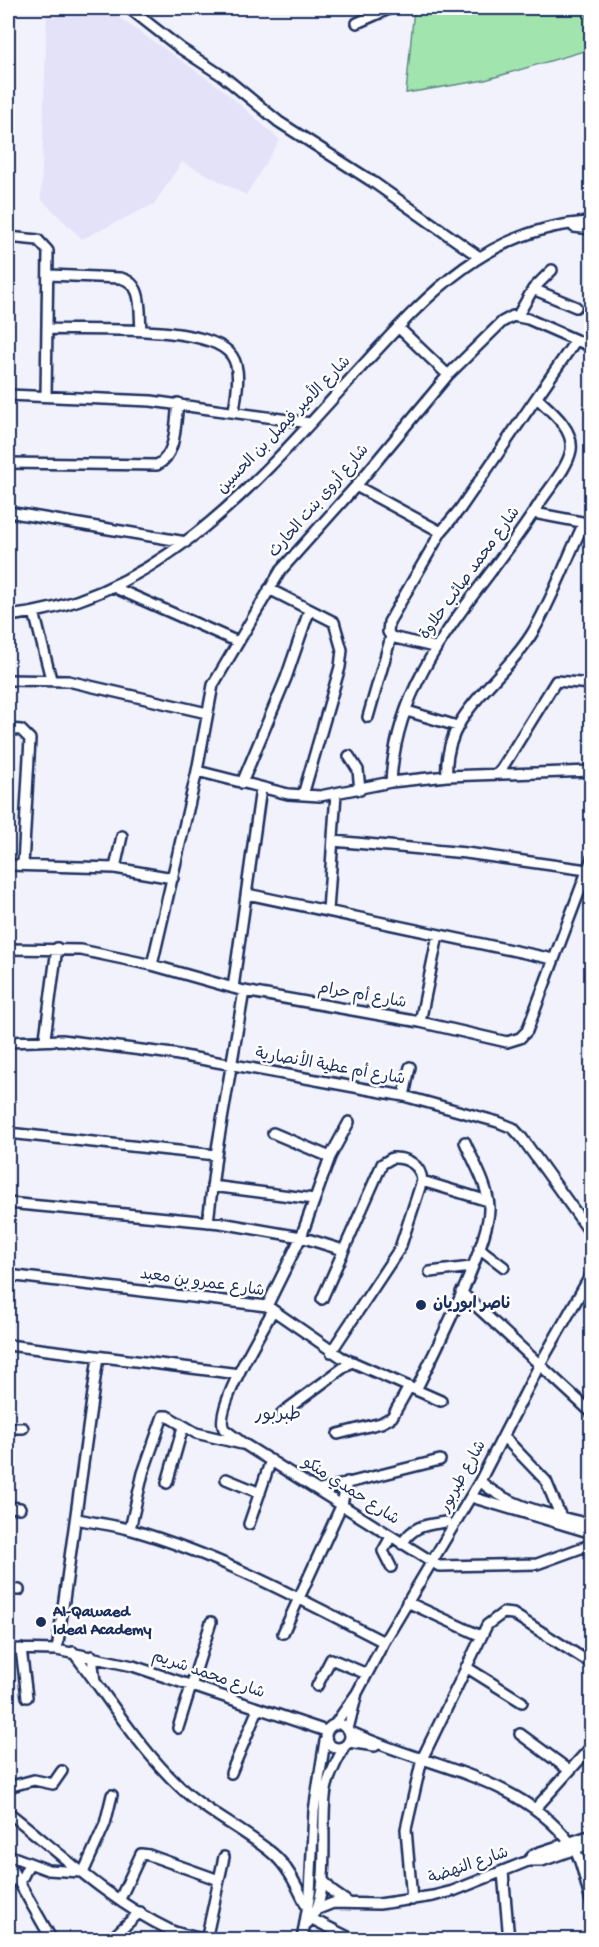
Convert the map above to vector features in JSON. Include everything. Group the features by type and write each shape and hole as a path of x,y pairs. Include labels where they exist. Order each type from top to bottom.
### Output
{"street":[{"path":"129,8 180,48 232,83 279,122 374,182 478,256"},
{"path":"357,23 391,8"},
{"name":"شارع الأمير فيصل بن الحسين","path":"8,616 34,612 112,587 186,542 228,507 310,423 398,327 478,256 516,239 563,226 591,222"},
{"name":"شارع الأمير فيصل بن الحسين","path":"563,226 591,229"},
{"path":"8,237 31,238 45,246 49,256 46,396"},
{"path":"552,270 533,289 517,317 591,347"},
{"path":"49,275 120,278 131,281 137,288 141,330"},
{"path":"533,289 576,307"},
{"name":"شارع أروى بنت الحارث","path":"152,965 197,771 215,679 286,562 356,486 448,375 502,322 517,317"},
{"path":"398,327 448,375"},
{"path":"48,329 141,330 198,338 227,351 237,367 234,411"},
{"path":"368,717 389,632 441,532 576,340"},
{"path":"8,395 178,403 310,423"},
{"name":"شارع محمد صائب حلاوة","path":"392,782 395,750 407,711 434,647 534,513 571,450 568,432 537,398"},
{"path":"8,463 157,465 165,460 171,447 178,403"},
{"path":"356,486 441,532"},
{"path":"8,512 186,542"},
{"path":"447,776 446,753 457,726 532,633 588,524 534,513"},
{"path":"112,587 238,642"},
{"path":"269,589 309,611 330,619 336,626 341,660 303,795"},
{"path":"242,783 286,678 309,611"},
{"path":"34,612 51,679"},
{"path":"389,632 434,647"},
{"path":"8,680 51,679 87,684 207,713"},
{"path":"499,773 556,681 591,684"},
{"path":"407,711 457,726"},
{"path":"8,729 21,730 30,740 23,865"},
{"path":"350,756 358,770 360,790"},
{"path":"197,771 261,788 303,795 336,794 392,782 447,776 587,771 591,764"},
{"path":"233,988 248,894 261,788"},
{"path":"328,911 336,794"},
{"path":"115,868 122,836"},
{"path":"333,841 421,848 587,870"},
{"name":"شارع أم حرام","path":"8,949 81,950 152,965 244,991 420,1022 500,1041 520,1038 527,1031 591,858"},
{"path":"8,865 115,868 173,878"},
{"path":"248,894 554,959"},
{"path":"420,1022 438,935"},
{"path":"45,1038 57,948"},
{"path":"208,1222 216,1155 244,991"},
{"name":"شارع أم عطية الأنصارية","path":"8,1042 45,1038 138,1048 404,1096 498,1122 513,1128 591,1235"},
{"path":"404,1096 410,1067"},
{"name":"شارع حمدي منكو","path":"349,1122 330,1157 301,1237 221,1416 224,1430 402,1544 444,1567 537,1564 591,1544"},
{"path":"8,1133 216,1155"},
{"path":"273,1133 330,1157"},
{"path":"338,1434 381,1423 392,1417 413,1389 461,1292 488,1220 488,1202 465,1142"},
{"path":"322,1299 386,1161 396,1157 409,1161 420,1170 422,1181 400,1248 331,1352"},
{"path":"422,1181 488,1202"},
{"path":"212,1186 314,1199"},
{"path":"8,1203 208,1222 301,1237 343,1250"},
{"path":"479,1248 504,1267"},
{"path":"430,1272 471,1267"},
{"name":"شارع طبربور","path":"335,1724 357,1693 407,1602 471,1497 539,1366 591,1273"},
{"name":"شارع عمرو بن معبد","path":"8,1275 270,1308 331,1352 441,1401"},
{"path":"584,1289 591,1297"},
{"path":"461,1292 591,1413"},
{"path":"8,1345 239,1374"},
{"path":"57,1650 98,1357"},
{"path":"282,1413 351,1362"},
{"path":"130,1529 143,1473 160,1419 167,1416 183,1427 208,1438 244,1444"},
{"path":"167,1483 183,1427"},
{"path":"8,1428 23,1428"},
{"path":"503,1436 546,1481 561,1517"},
{"path":"249,1524 271,1460"},
{"path":"320,1490 440,1460"},
{"path":"226,1479 260,1493"},
{"path":"480,1481 504,1498 591,1525"},
{"path":"283,1633 342,1504 347,1482"},
{"path":"471,1497 591,1533"},
{"path":"8,1507 20,1508"},
{"path":"77,1519 130,1529 220,1562 298,1598 384,1642"},
{"path":"402,1544 408,1533 417,1527 446,1522"},
{"path":"391,1537 383,1551 391,1567"},
{"path":"8,1589 19,1590"},
{"path":"407,1602 481,1636"},
{"path":"412,1900 406,1829 423,1759 488,1625 499,1615 513,1614 591,1664"},
{"path":"178,1728 212,1622"},
{"name":"شارع محمد شريم","path":"8,1649 73,1652 133,1666 192,1685 326,1736"},
{"path":"21,1649 27,1697"},
{"path":"73,1652 123,1720 177,1784 277,1858 292,1879 308,1917 354,1940"},
{"path":"92,1656 95,1682"},
{"path":"317,1686 331,1659 367,1674"},
{"path":"466,1667 522,1702"},
{"name":"شارع طبربور","path":"349,1730 357,1693"},
{"path":"231,1773 258,1709"},
{"path":"302,1940 308,1917 313,1873 316,1791 326,1736 335,1724 341,1724 381,1746 489,1783 535,1809 568,1846 584,1881 591,1904"},
{"path":"308,1917 318,1909 322,1879 326,1789 346,1744 349,1730"},
{"path":"520,1734 569,1770"},
{"path":"326,1736 334,1747 346,1744 381,1746"},
{"path":"535,1809 591,1746"},
{"path":"8,1787 34,1780 53,1784 62,1771"},
{"path":"82,1873 105,1824 112,1795"},
{"path":"8,1812 82,1873 172,1935 206,1940 224,1857"},
{"name":"شارع النهضة","path":"318,1909 333,1903 379,1904 453,1891 528,1862 542,1862 591,1835"},
{"name":"شارع النهضة","path":"568,1846 591,1844"},
{"path":"120,1899 141,1854 219,1880"},
{"path":"8,1855 29,1864 62,1873 82,1873"},
{"path":"8,1863 12,1881 52,1940"},
{"path":"12,1881 26,1875 29,1864"},
{"path":"503,1872 509,1940"},
{"path":"322,1879 333,1892 349,1903"},
{"path":"110,1940 140,1912"}],"shaded area":[{"path":"47,8 105,8 221,88 280,140 246,195 182,162 154,204 82,239 41,199"}],"green space":[{"path":"414,8 581,8 591,22 591,49 485,80 406,93"}],"place":[{"name":"ناصر ابوريان","path":"421,1305"},
{"name":"Al-Qawaed Ideal Academy","path":"41,1622"}],"district":[{"name":"طبربور","path":"278,1415"}]}
